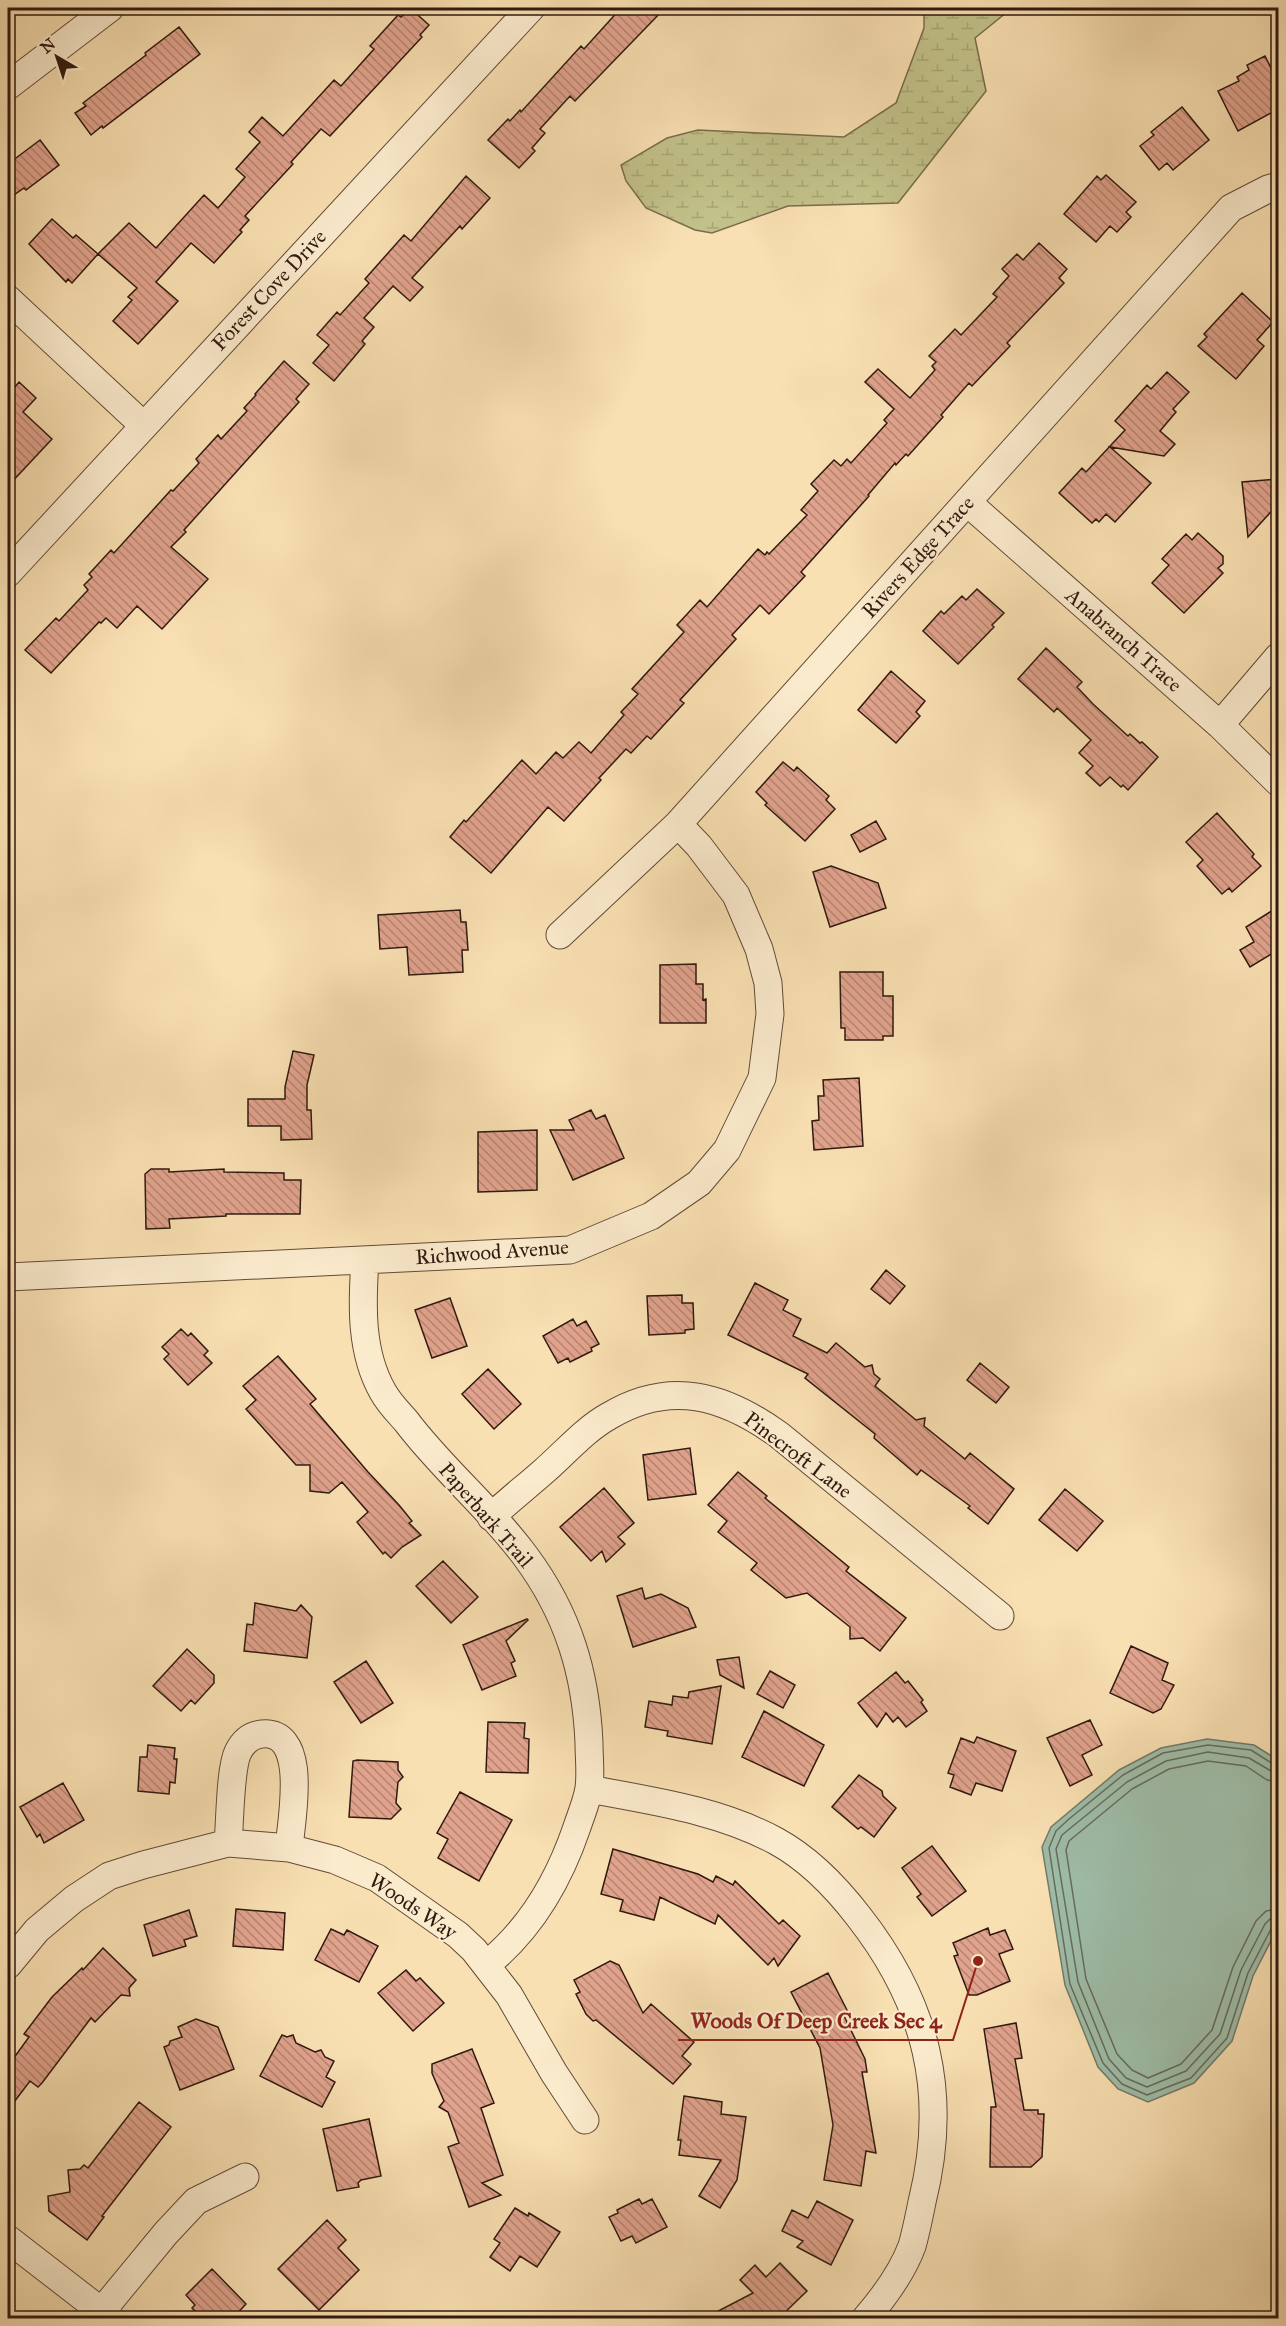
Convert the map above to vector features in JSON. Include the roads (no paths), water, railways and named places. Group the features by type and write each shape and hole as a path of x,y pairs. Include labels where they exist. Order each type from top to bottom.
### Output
{"street":[{"path":"8,86 110,8"},
{"name":"Forest Cove Drive","path":"8,573 142,425 531,8"},
{"name":"Rivers Edge Trace","path":"560,935 678,824 1231,208 1278,186"},
{"path":"8,300 142,425"},
{"name":"Anabranch Trace","path":"967,502 1220,725 1278,782"},
{"path":"1220,725 1278,657"},
{"name":"Richwood Avenue","path":"8,1277 570,1250 651,1216 699,1183 728,1150 762,1078 770,1014 768,983 759,949 736,895 712,862 678,824"},
{"name":"Paperbark Trail","path":"365,1260 361,1306 369,1355 383,1392 427,1449 526,1556 549,1592 568,1630 583,1678 588,1723 589,1789 565,1863 545,1898 499,1954 486,1965"},
{"name":"Pinecroft Lane","path":"491,1517 577,1440 608,1416 641,1400 681,1396 709,1398 753,1416 779,1435 1000,1616"},
{"path":"228,1843 237,1753 245,1741 257,1734 269,1734 282,1741 292,1757 295,1773 289,1848"},
{"path":"589,1789 679,1806 745,1827 776,1841 806,1860 842,1895 882,1947 897,1971 922,2036 931,2071 934,2106 933,2142 929,2174 911,2247 897,2278 866,2319"},
{"name":"Woods Way","path":"8,1965 37,1930 74,1899 109,1876 143,1864 228,1843 289,1848 335,1860 377,1878 458,1935 474,1950 509,1995 554,2073 585,2120"},
{"path":"8,2239 103,2316 166,2233 196,2201 246,2177"}],"water":[{"path":"1207,1739 1254,1745 1278,1760 1278,1927 1253,1976 1232,2041 1194,2083 1148,2102 1118,2089 1098,2067 1065,1985 1042,1847 1051,1827 1119,1770 1161,1748"}],"place":[{"name":"Woods Of Deep Creek Sec 4","path":"978,1961"}]}
